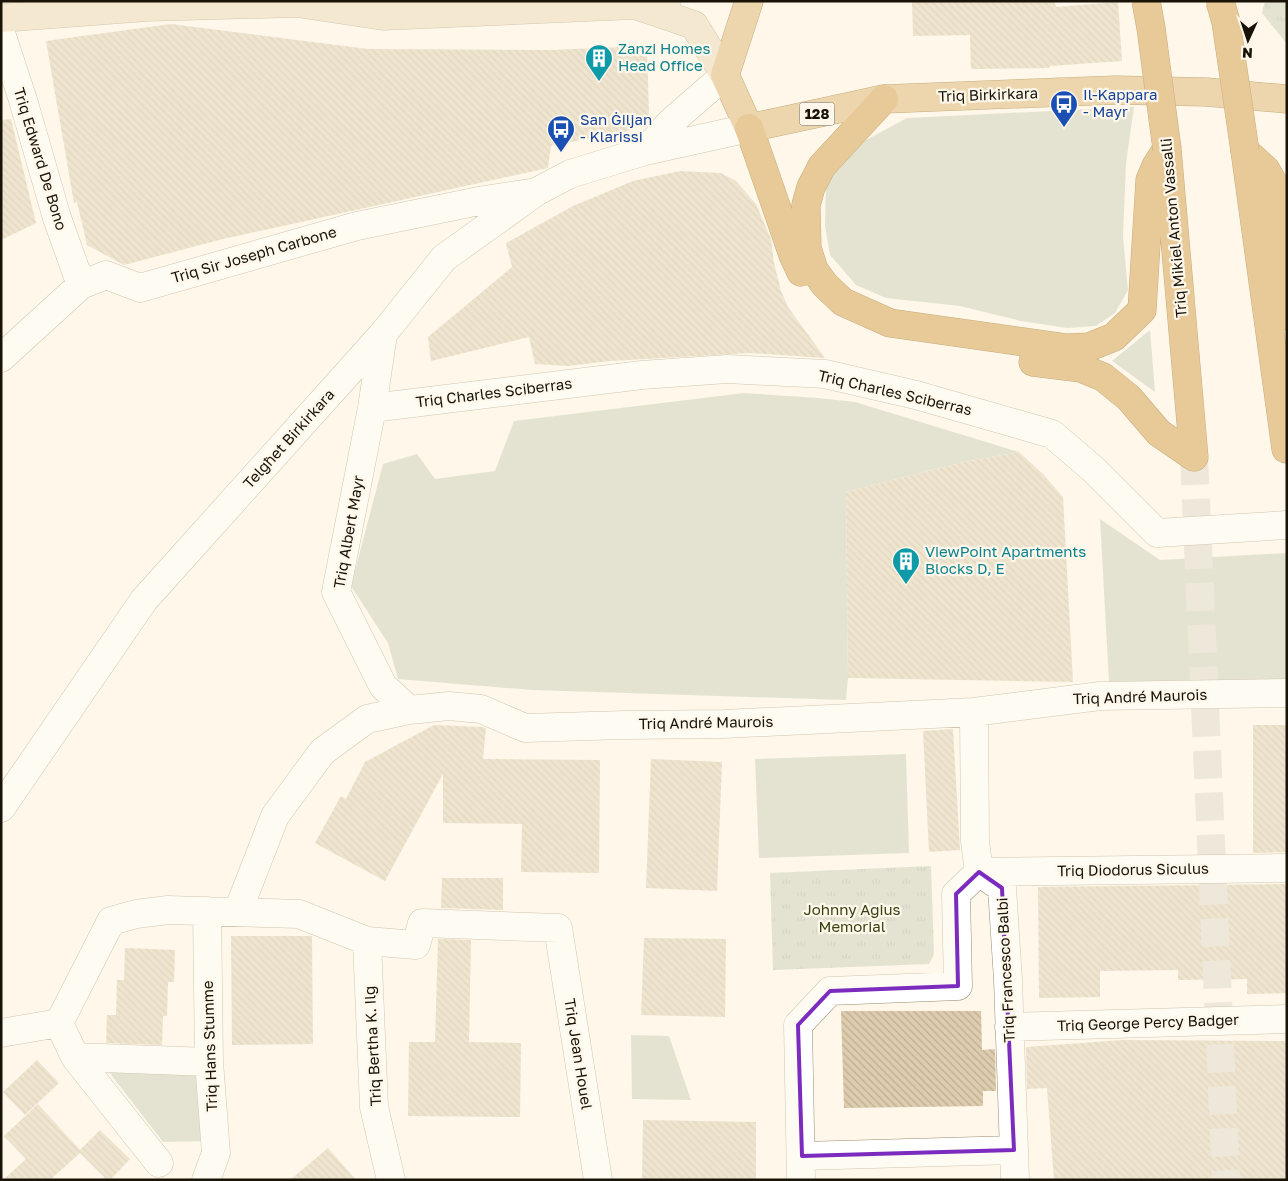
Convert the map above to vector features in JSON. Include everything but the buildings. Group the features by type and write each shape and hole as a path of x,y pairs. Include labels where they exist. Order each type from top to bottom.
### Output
{"highway":[{"name":"Triq Mikiel Anton Vassalli","path":"749,128 793,255 807,284 832,308 852,320 882,333 912,342 946,349 1081,368 1104,378 1129,398 1159,433 1194,456 1167,149 1146,1"},
{"path":"1220,1 1226,22 1286,446"},
{"path":"884,100 822,166 811,187 806,205 805,224 806,248 814,270 825,285 843,302 890,323 1067,348 1089,347 1114,337 1142,310 1150,180 1167,149"},
{"path":"1245,151 1266,170 1276,188 1287,316"}],"main road":[{"path":"1,18 148,8 297,3 383,16 634,5 667,1"},
{"path":"725,75 749,1"},
{"path":"634,5 694,25 725,75 749,128"},
{"name":"Triq Birkirkara","path":"749,128 884,100 1116,90 1206,92 1287,99"}],"street":[{"name":"Triq Edward De Bono","path":"1,33 23,100 57,218 81,285"},
{"path":"645,151 671,122 725,75"},
{"name":"Telgħet Birkirkara","path":"1,808 144,600 383,334 444,258 536,192 570,174 645,151 749,128"},
{"name":"Triq Sir Joseph Carbone","path":"1,358 81,285 106,275 140,288 357,226 484,200 536,192"},
{"name":"Triq Albert Mayr","path":"383,334 372,408 336,592 383,686 409,710"},
{"name":"Triq Charles Sciberras","path":"372,408 642,375 727,369 825,374 916,395 1052,434 1093,469 1158,533 1287,525"},
{"name":"Triq André Maurois","path":"238,911 275,816 322,752 367,720 409,710 449,706 481,709 524,728 730,723 974,712 1100,696 1287,693"},
{"path":"974,712 975,841 979,872 956,894 958,986 830,991 798,1025 801,1168 1014,1150"},
{"name":"Triq Diodorus Siculus","path":"979,872 1287,868"},
{"name":"Triq Francesco Balbi","path":"979,872 1002,888 1015,1180"},
{"path":"59,1023 111,921 136,914 168,910 299,914 367,941"},
{"name":"Triq Hans Stumme","path":"206,1180 216,1153 209,1062 207,911"},
{"name":"Triq Jean Houel","path":"367,941 416,945 422,923 558,928 598,1180"},
{"name":"Triq Bertha K. Ilg","path":"367,941 374,1107 391,1180"},
{"name":"Triq George Percy Badger","path":"1009,1027 1287,1019"},
{"path":"1,1033 59,1023"},
{"path":"59,1023 76,1057 159,1162"},
{"path":"76,1057 209,1062"}],"highlighted area":[{"path":"979,872 1002,888 1014,1150 802,1156 798,1025 830,991 958,986 956,894"}],"green space":[{"path":"1265,1 1287,1 1287,44 1262,13"},
{"path":"1134,107 1126,163 1123,236 1128,290 1115,313 1096,326 1067,328 1021,321 960,306 886,298 856,285 830,255 825,226 826,183 853,147 907,118"},
{"path":"1150,330 1155,392 1112,361"},
{"path":"744,393 855,402 1019,452 964,462 846,492 848,678 846,700 533,690 398,679 388,643 351,586 383,464 417,454 435,479 495,471 514,421"},
{"path":"1100,519 1160,560 1287,553 1287,679 1109,682"},
{"path":"906,754 909,853 759,858 755,759"},
{"name":"Johnny Agius Memorial","path":"931,866 934,954 929,964 773,970 770,873"},
{"path":"631,1035 669,1036 691,1100 632,1099"},
{"path":"106,1068 198,1070 210,1141 163,1142"}],"tunnel":[{"path":"1194,457 1226,1180"}],"place":[{"name":"Zanzi Homes Head Office","path":"599,82"},
{"name":"Il-Kappara - Mayr","path":"1064,128"},
{"name":"San Ġiljan - Klarissi","path":"561,153"},
{"name":"ViewPoint Apartments Blocks D, E","path":"906,585"}]}
